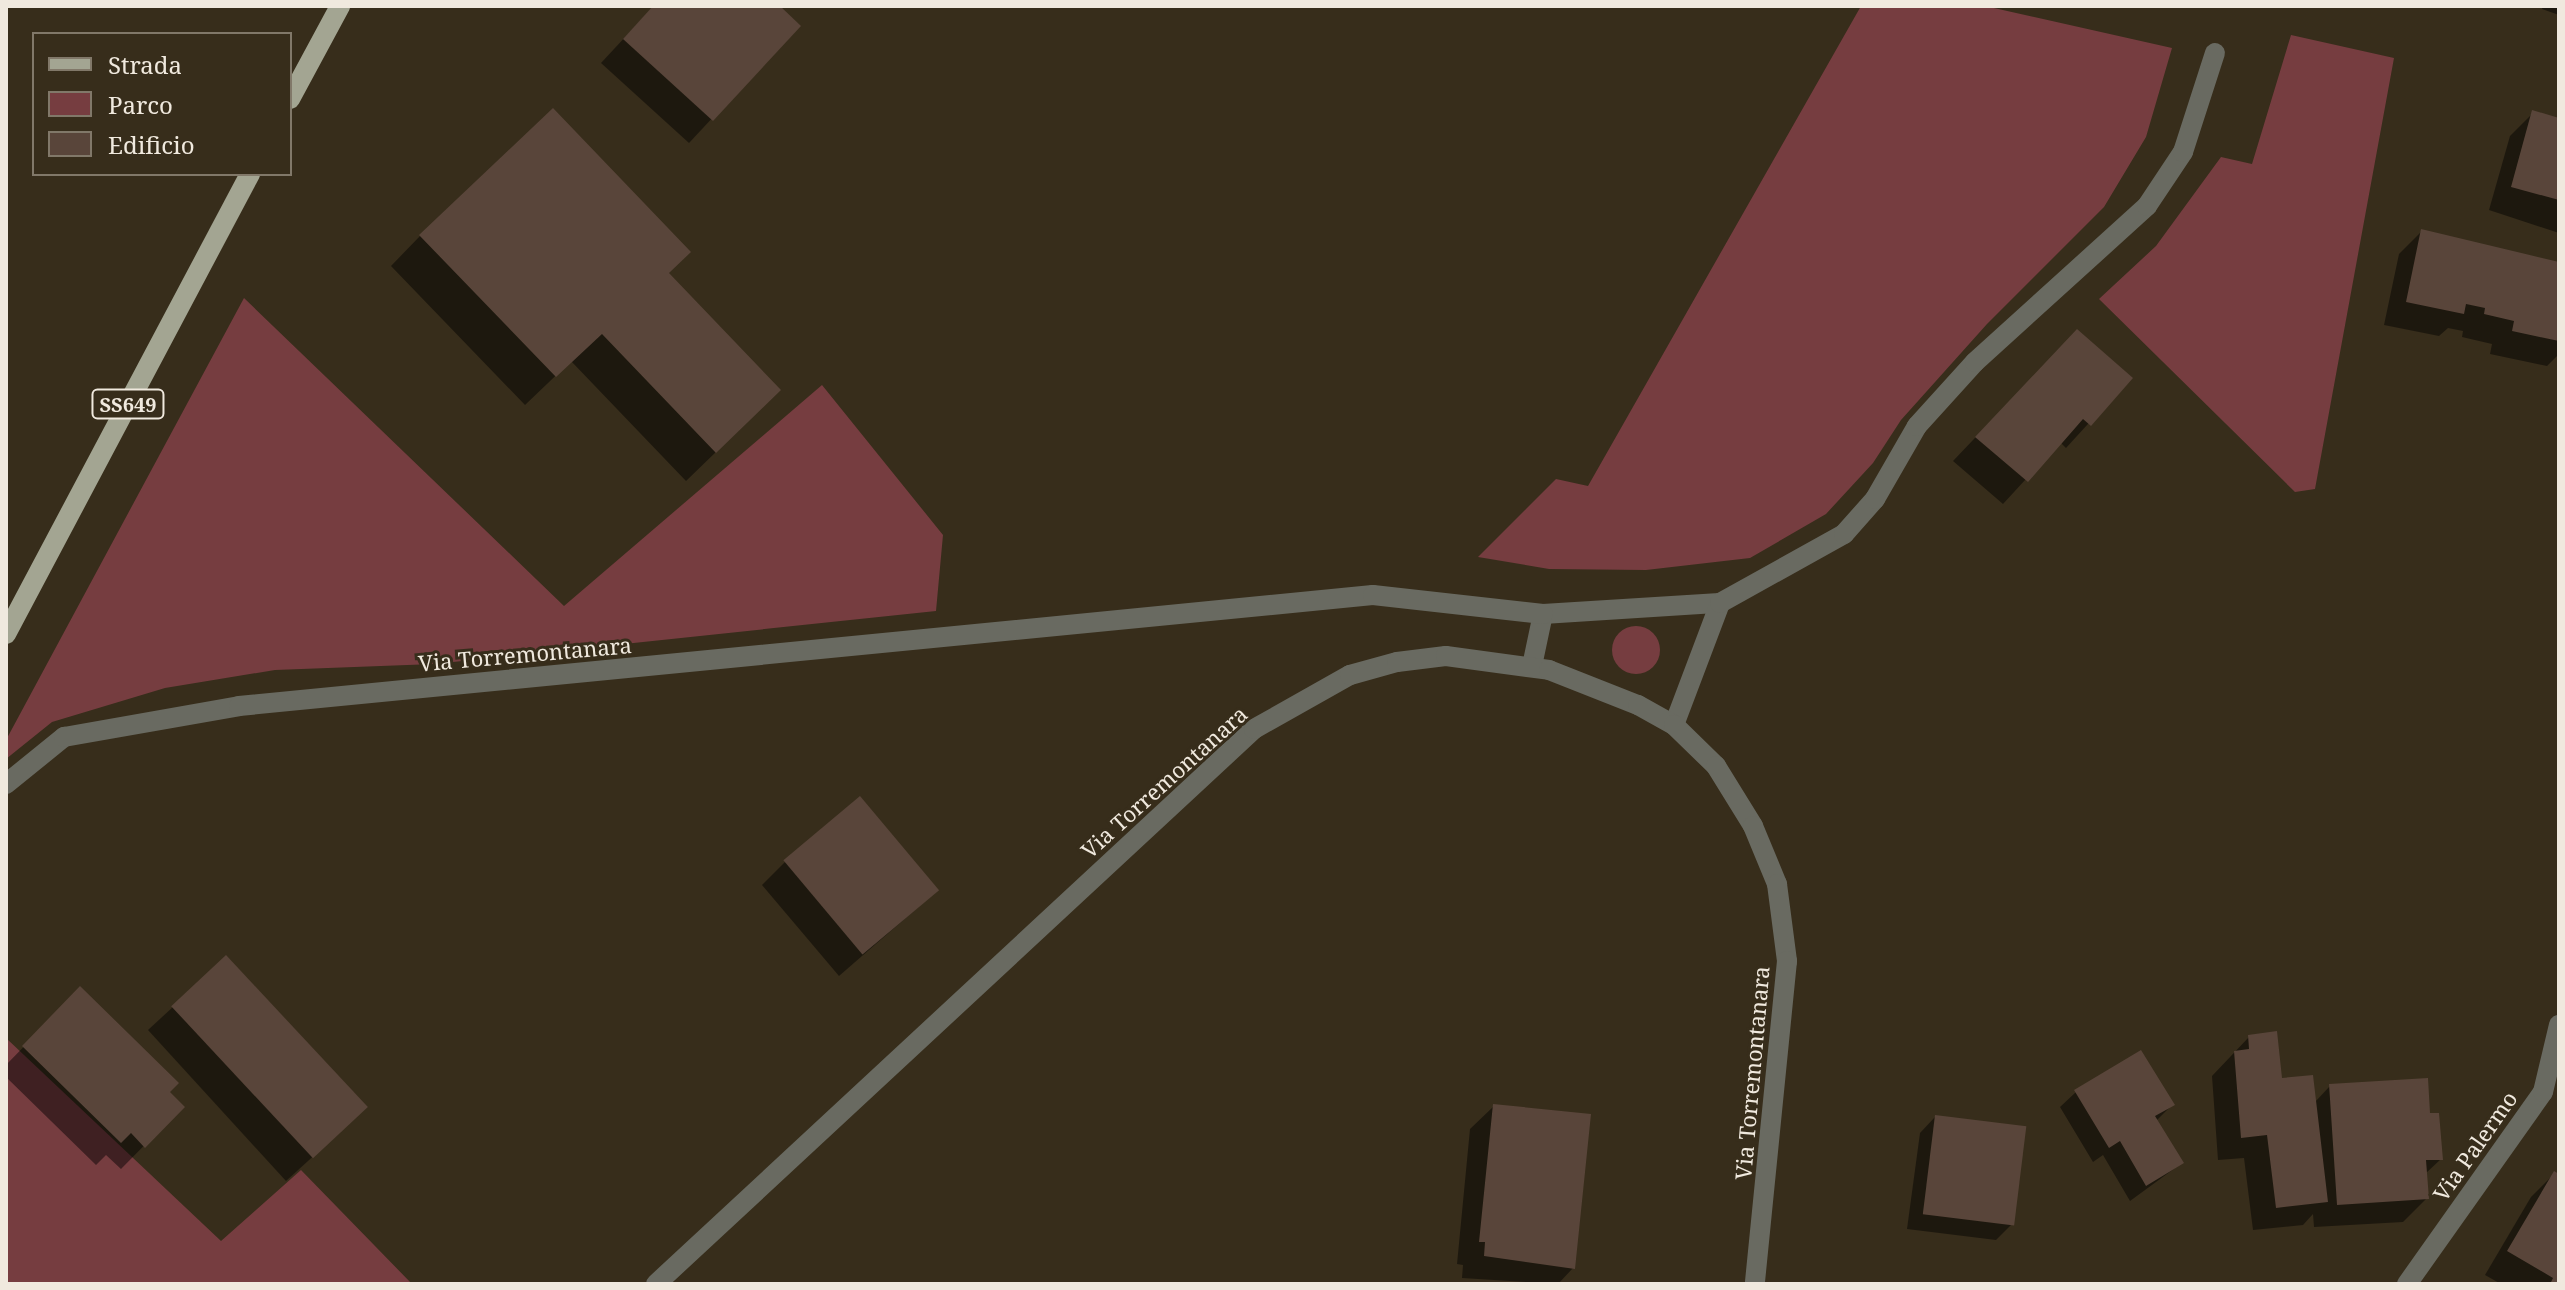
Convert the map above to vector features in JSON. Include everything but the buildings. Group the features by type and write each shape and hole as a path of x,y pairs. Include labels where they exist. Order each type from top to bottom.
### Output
{"main road":[{"path":"292,95 340,6"},
{"name":"SS649","path":"6,634 249,176"}],"street":[{"path":"1674,725 1720,603 1844,534 1875,499 1917,426 1965,373 2147,206 2183,152 2215,53"},
{"name":"Via Torremontanara","path":"6,784 64,737 239,706 1373,595 1543,614 1720,603"},
{"path":"1532,666 1543,614"},
{"name":"Via Torremontanara","path":"656,1284 1254,729 1350,675 1397,662 1446,656 1532,666 1638,705 1674,725 1716,766 1753,826 1777,884 1787,961 1755,1284"},
{"name":"Via Palermo","path":"2407,1284 2543,1092 2559,1025"}],"green space":[{"path":"1861,6 1985,6 2172,48 2146,137 2104,207 1987,324 1901,420 1873,463 1826,514 1750,558 1646,570 1549,569 1478,557 1556,479 1588,486"},
{"path":"2291,35 2394,58 2315,489 2295,492 2099,299 2156,246 2221,157 2252,164"},
{"path":"244,298 564,606 822,385 943,535 936,611 434,664 275,670 165,688 52,722 6,759 6,740"},
{"path":"1636,626 1645,627 1653,633 1659,641 1659,659 1653,667 1645,673 1636,674 1627,673 1619,667 1613,659 1612,650 1613,641 1619,633 1627,627"},
{"path":"6,1038 221,1241 301,1170 412,1284 6,1284"}]}
